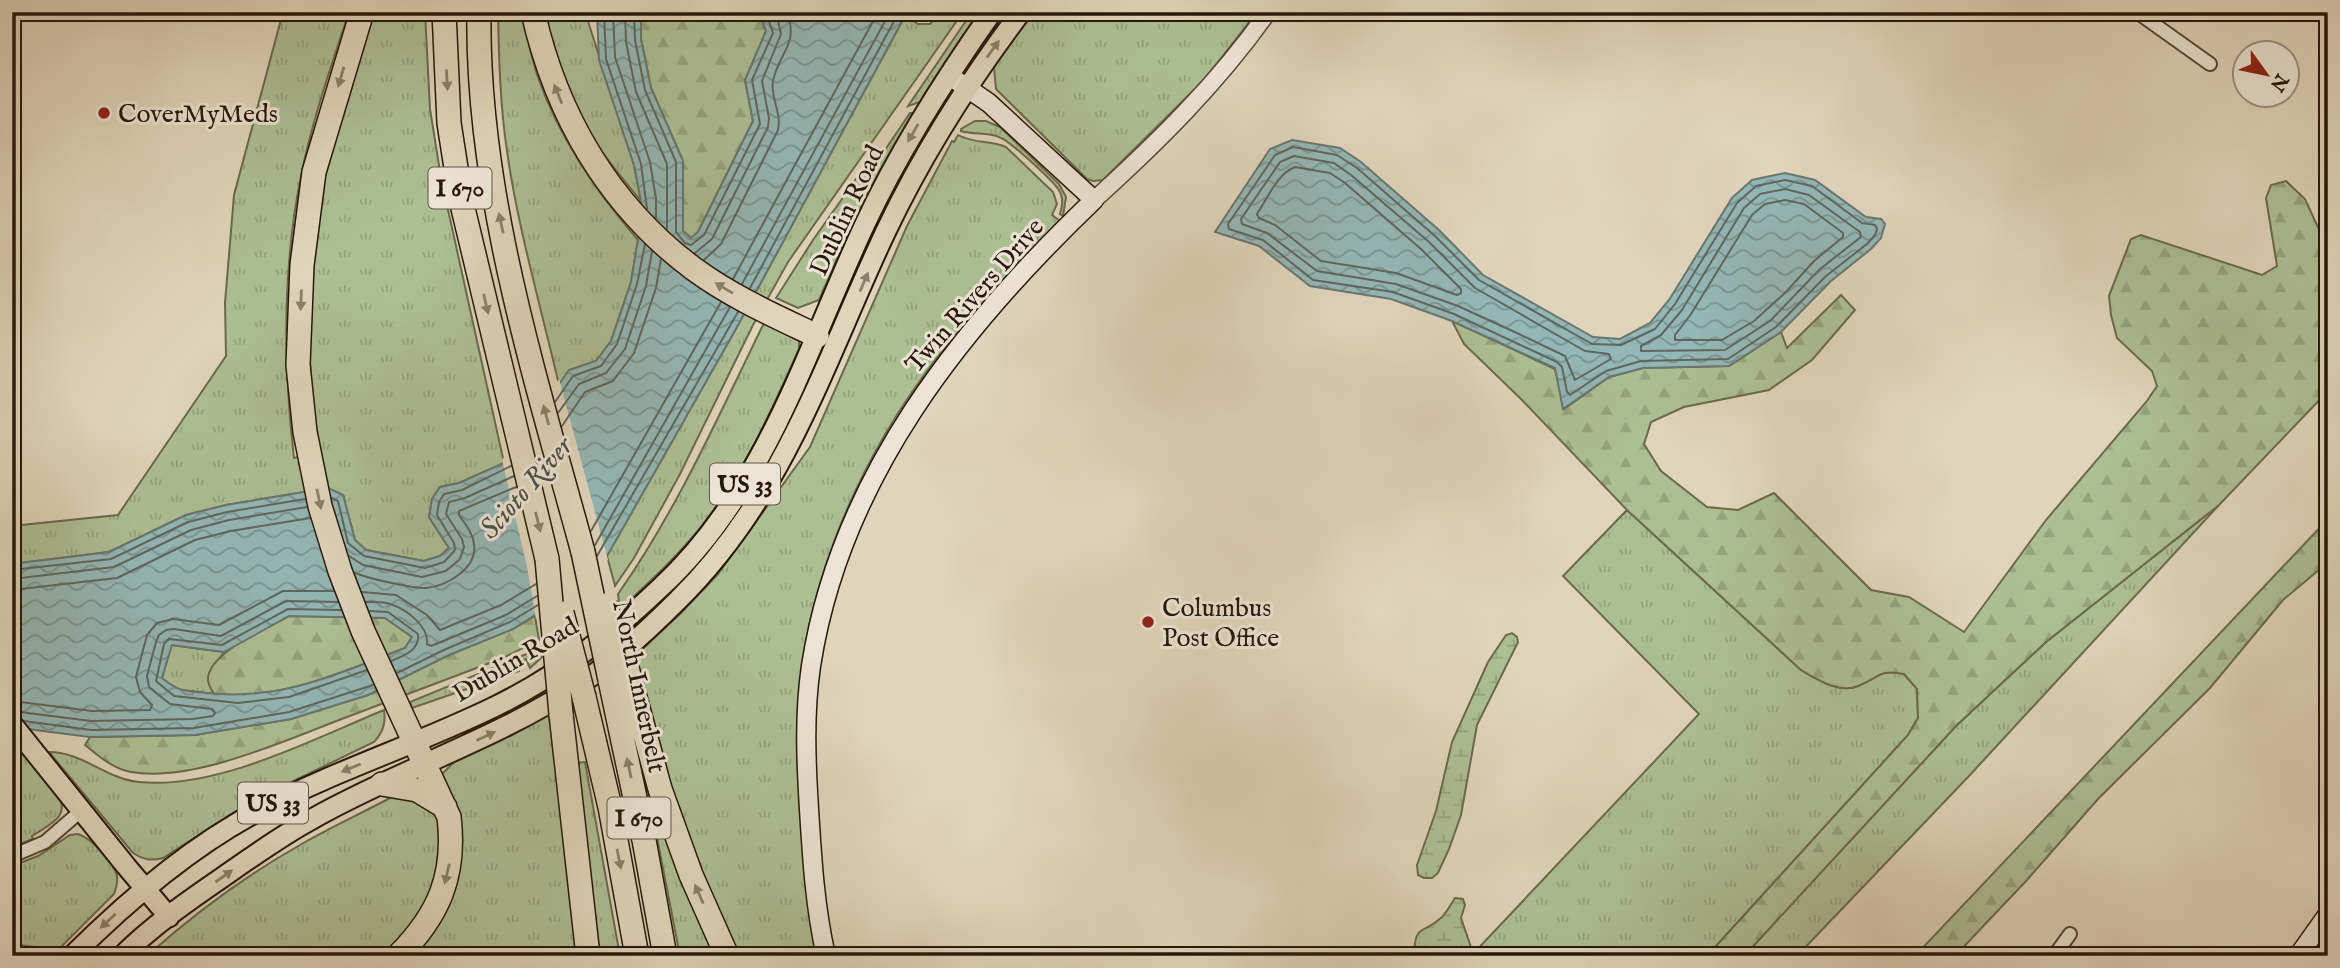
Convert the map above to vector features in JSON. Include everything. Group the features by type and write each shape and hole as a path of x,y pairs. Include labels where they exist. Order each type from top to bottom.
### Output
{"highway":[{"path":"362,12 314,172 302,265 298,365 305,432 320,506 340,571 363,631 445,807 452,838 443,891 434,912 418,935 398,956"},
{"name":"I 670","path":"444,12 449,123 459,187 547,559 610,807 637,956"},
{"name":"I 670","path":"479,12 482,100 494,186 525,338 583,552 618,639 618,674"},
{"path":"533,12 546,64 567,116 588,155 622,203 659,241 717,284 817,336"},
{"path":"547,559 588,956"},
{"path":"618,674 691,875 727,956"},
{"name":"North Innerbelt","path":"618,674 665,956"},
{"path":"382,784 417,790 445,807"}],"main road":[{"name":"Dublin Road","path":"72,956 118,912 211,840 258,811 306,787 415,743 496,706 571,662 665,584 717,525 748,479 778,423 865,223 909,140 948,75 992,12"},
{"name":"Dublin Road","path":"122,956 169,916 315,817 505,727 582,683 666,612 714,561 781,463 824,374 891,221 939,132 1021,12"},
{"path":"948,75 989,103 1094,200"},
{"name":"Twin Rivers Drive","path":"826,956 812,851 806,717 811,668 821,616 842,547 865,492 900,429 924,393 962,341 1012,284 1094,200"},
{"path":"666,612 682,576 725,525 753,485 779,440 807,380 817,336"},
{"path":"12,724 169,916"},
{"path":"2298,956 2328,914"}],"street":[{"name":"Twin Rivers Drive","path":"1094,200 1205,93 1268,12"},
{"path":"2137,12 2210,64"},
{"path":"12,856 45,842 82,810"},
{"path":"2054,956 2070,934"}],"green space":[{"path":"283,12 349,12 311,135 301,176 290,246 286,352 294,458 320,451 309,340 312,265 322,192 344,101 372,12 425,12 430,109 441,178 504,463 459,483 440,487 432,499 429,517 449,548 440,556 424,561 366,550 355,540 343,495 328,488 226,505 186,515 109,552 12,564 12,526 118,515 226,356 225,303 234,195"},
{"path":"498,12 521,12 536,72 558,123 594,184 638,240 631,282 611,341 596,361 569,370 559,385 512,180 501,99"},
{"path":"543,12 585,12 634,165 641,201 601,151 581,119 564,80"},
{"path":"641,12 759,12 766,31 745,80 753,121 698,232 691,238 683,231 683,161 651,88 641,39"},
{"path":"942,12 963,12 788,262 753,325 680,474 634,558 615,586 607,556 737,327 905,16 918,24 930,24"},
{"path":"972,12 981,12 920,102 908,106"},
{"path":"1033,12 1257,12 1204,80 1103,180 1093,181 1087,179 996,89 994,67"},
{"path":"910,113 913,113 847,236 819,300 798,308 776,298 878,148 885,150"},
{"path":"975,121 986,121 1000,127 1059,184 1066,197 1063,216 1060,214 1060,192 1022,153 999,137 961,131"},
{"path":"958,135 1006,147 1053,192 1057,204 1052,215 1060,221 981,306 936,359 906,401 879,446 834,541 806,642 799,693 797,745 800,798 820,956 739,956 697,861 665,779 634,657 718,574 810,447 907,226 952,141 954,142"},
{"path":"2286,181 2305,199 2328,249 2328,391 2219,505 2046,642 1956,726 1744,956 1707,956 1908,735 1918,718 1917,689 1904,674 1884,673 1858,686 1843,688 1828,684 1801,670 1627,510 1521,399 1464,344 1452,321 1555,369 1564,409 1609,377 1643,368 1729,366 1781,332 1787,348 1841,295 1855,310 1812,360 1769,390 1684,407 1651,422 1644,444 1661,471 1707,507 1738,510 1774,493 1871,590 1909,597 1964,632 2046,520 2157,386 2152,371 2117,338 2111,315 2109,296 2131,239 2141,235 2262,275 2277,266 2266,198 2271,185"},
{"path":"764,323 792,334 799,341 799,349 767,419 730,487 700,528 672,560 620,609 618,594 678,496"},
{"path":"2219,505 1969,776 1797,956 1744,956 1956,726 2046,642"},
{"path":"1627,510 1801,670 1828,684 1843,688 1858,686 1884,673 1904,674 1917,689 1918,718 1908,735 1707,956 1474,956 1472,955 1699,714 1563,576"},
{"path":"2328,519 2328,569 2320,569 2283,600 2210,688 2098,799 1955,956 1915,956"},
{"path":"289,616 385,618 412,637 405,648 335,675 288,689 239,695 214,694 208,676 222,655"},
{"path":"535,616 539,640 503,658 240,757 183,771 156,774 124,770 101,758 85,745 90,737 195,735 291,719 368,695 449,655 513,629"},
{"path":"1512,633 1518,642 1477,725 1461,815 1449,849 1438,873 1432,878 1424,878 1418,875 1417,865 1436,811 1452,742 1488,662 1506,635"},
{"path":"171,645 224,652 209,676 214,694 175,689 162,678"},
{"path":"541,648 542,657 530,668 526,659 516,663 519,671 412,708 410,702"},
{"path":"384,710 383,727 374,742 250,802 163,858 144,858 133,853 49,752 73,756 127,780 169,782 200,778 264,760"},
{"path":"549,715 579,956 407,956 433,926 444,785 442,774 454,762"},
{"path":"12,740 56,792 62,807 57,818 32,836 33,839 12,847 12,829 17,808 12,801"},
{"path":"585,762 620,956 596,956 576,763"},
{"path":"651,784 720,956 680,956 647,786"},
{"path":"405,794 439,815 440,858 433,887 421,912 383,955 147,956 183,925 260,870 333,827 390,798"},
{"path":"78,834 96,846 112,865 117,879 114,894 58,950 12,944 12,866 38,856 70,835"},
{"path":"1455,898 1463,899 1465,905 1461,918 1474,956 1414,956 1418,934 1442,917"}],"water":[{"name":"Scioto River","path":"597,12 641,12 641,39 651,88 683,161 683,231 691,238 698,232 753,121 745,80 766,31 759,12 907,12 737,327 607,556 571,592 513,629 449,655 368,695 291,719 195,735 90,737 12,727 12,564 109,552 186,515 226,505 328,488 343,495 355,540 366,550 424,561 440,556 449,548 429,517 432,499 440,487 459,483 504,463 569,370 596,361 611,341 631,282 641,201 634,165 599,60","holes":["289,616 385,618 412,637 405,648 309,683 260,693 234,694 183,690 162,678 172,645 224,652"]},
{"path":"1292,140 1340,148 1361,162 1440,231 1483,275 1593,337 1620,339 1650,323 1669,300 1732,198 1752,180 1785,173 1815,180 1866,217 1881,219 1885,224 1881,238 1871,249 1831,281 1781,332 1729,366 1643,368 1609,377 1563,409 1555,368 1452,321 1391,299 1310,286 1259,246 1215,232 1270,149"}],"pier":[{"path":"559,379 608,560 573,595 536,619 502,460"}],"place":[{"name":"CoverMyMeds","path":"104,113"},
{"name":"Columbus Post Office","path":"1148,622"}]}
